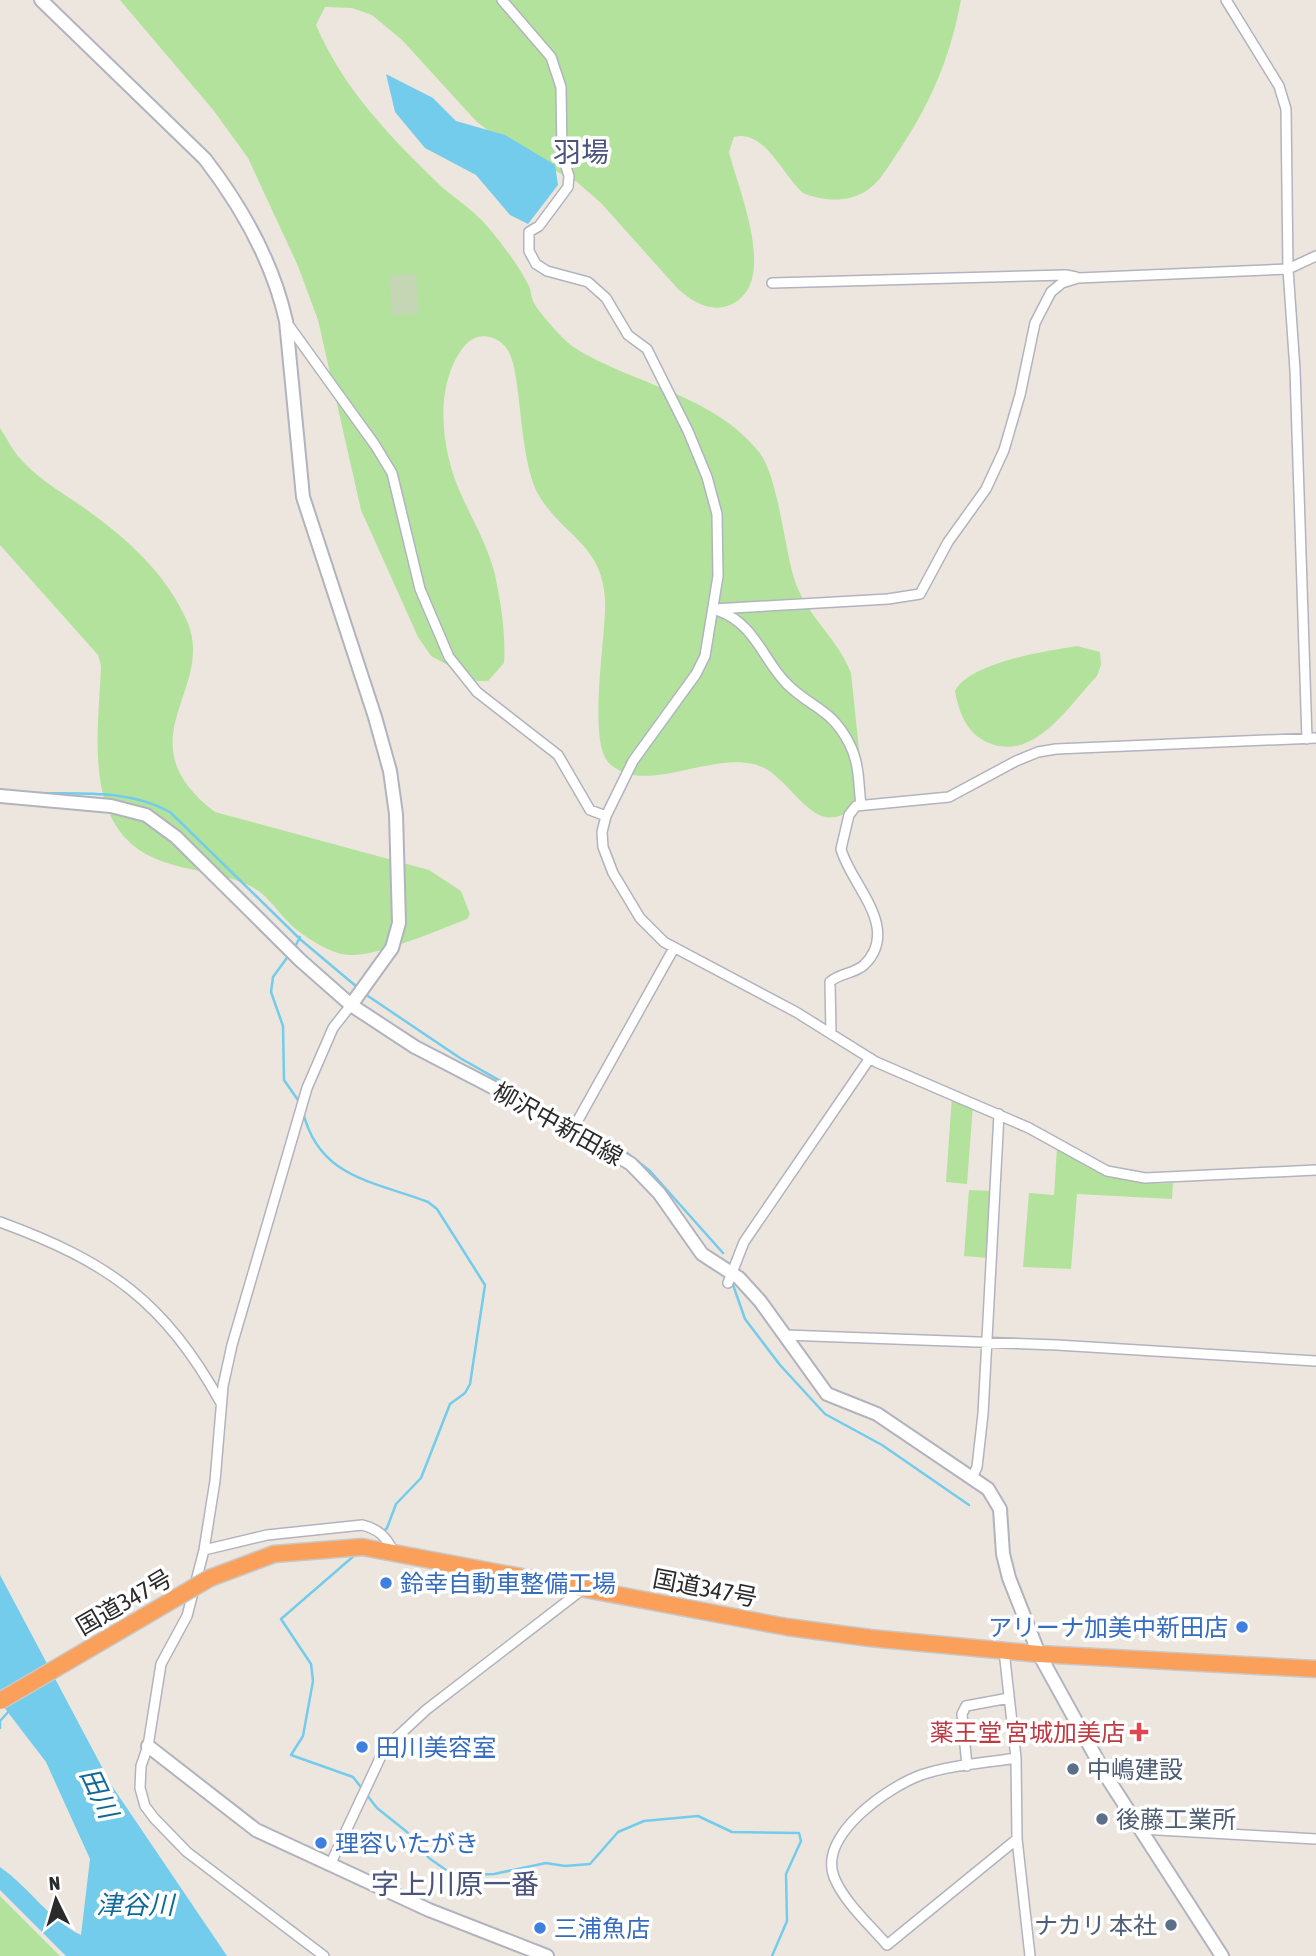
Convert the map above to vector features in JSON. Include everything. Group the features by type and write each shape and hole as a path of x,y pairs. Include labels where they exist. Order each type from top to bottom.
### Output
{"highway":[{"name":"国道347号","path":"0,1701 210,1578 274,1553 390,1546 787,1628 1039,1654 1316,1670"}],"street":[{"path":"41,0 205,159 226,186 280,296 286,321 303,498 375,717 390,771 396,814 400,923 392,948 333,1028 296,1118 232,1345 204,1550 187,1616 161,1664 148,1745 141,1766 140,1788 145,1806 154,1818 187,1852 324,1956"},
{"path":"502,0 551,57 561,87 562,155 569,176 568,187 539,226 529,232 528,251 536,264 547,271 579,278 600,291 628,335 647,349 685,424 713,496 720,549 708,646 696,674 633,761 601,832 603,847 613,873 640,918 674,948 773,999 870,1058 999,1114 1107,1171 1129,1177 1316,1170"},
{"path":"831,1034 830,982 862,967 871,955 876,938 871,905 841,849 849,815 861,805 949,796 1016,761 1038,752 1056,749 1312,738 1288,269 1286,109 1279,86 1227,0"},
{"path":"714,609 888,599 920,594 952,535 986,489 1004,450 1042,304 1062,283 1078,278 1288,269 1316,256"},
{"path":"772,283 1066,275 1078,278"},
{"path":"286,321 392,473 420,589 449,657 477,692 558,755 590,810 606,816"},
{"path":"714,609 748,629 786,683 831,715 858,761 861,805"},
{"name":"柳沢中新田線","path":"0,796 111,806 146,815 176,837 300,960 415,1047 573,1129 631,1164 659,1193 702,1254 760,1301 827,1394 877,1414 988,1489 1000,1510 1003,1553 1009,1578 1039,1654 1108,1779 1222,1956"},
{"path":"573,1129 674,948"},
{"path":"731,1278 744,1242 870,1058"},
{"path":"972,1478 977,1467 987,1344 999,1114"},
{"path":"0,1222 91,1262 136,1292 175,1333 222,1404"},
{"path":"785,1335 1057,1345 1316,1361"},
{"path":"204,1550 321,1528 362,1525 374,1528 390,1546"},
{"path":"330,1865 382,1754 426,1710 585,1588"},
{"path":"1004,1651 1016,1758 1017,1839 1030,1956"},
{"path":"967,1766 962,1714 965,1706 1009,1698"},
{"path":"148,1745 256,1830 429,1910 547,1956"},
{"path":"1016,1758 911,1779 853,1819 836,1848 833,1872 840,1888 887,1945 1017,1839"},
{"path":"1141,1829 1316,1839"}],"green space":[{"path":"120,0 961,0 951,43 927,102 885,172 866,191 851,198 835,200 803,193 764,147 745,136 734,137 729,152 752,234 753,276 746,293 732,304 717,308 696,302 678,289 601,203 577,182 508,146 476,121 402,40 372,15 352,8 325,7 316,25 340,71 370,112 423,169 492,232 525,278 536,306 565,340 598,361 672,392 719,416 740,432 759,452 771,477 790,564 799,591 851,673 864,797 849,811 837,817 825,817 805,804 772,773 754,764 734,762 646,776 626,773 610,764 603,752 598,712 605,615 602,581 590,554 551,512 534,486 529,471 512,359 503,345 488,337 474,339 460,352 446,385 444,421 445,440 454,476 495,575 503,619 504,663 488,681 477,681 431,656 418,637 361,510 318,320 298,266 248,158 214,111"},
{"path":"416,274 419,314 391,315 390,275"},
{"path":"0,428 17,455 31,470 112,529 142,556 178,603 187,621 193,646 191,670 173,738 175,761 188,786 215,812 429,870 461,891 470,914 467,919 392,947 362,954 336,953 297,930 254,888 223,876 154,858 131,843 115,824 105,800 99,774 101,666 98,655 0,545"},
{"path":"1077,646 1100,652 1101,665 1097,676 1063,715 1036,738 1021,745 1006,747 981,739 970,728 962,715 955,691 963,681 992,665"},
{"path":"952,1096 973,1105 967,1184 946,1182"},
{"path":"1057,1148 1099,1171 1125,1180 1173,1183 1172,1199 1077,1194 1071,1269 1023,1267 1029,1193 1054,1195"},
{"path":"969,1190 993,1191 989,1258 964,1256"},
{"path":"0,1896 60,1956 0,1956"}],"water":[{"path":"386,74 433,98 456,121 505,135 555,165 558,185 528,224 510,215 476,175 425,148 395,112"},
{"name":"津谷川","path":"0,1575 112,1786 227,1956 66,1956 0,1890 0,1867 59,1921 81,1935 90,1859 46,1762 0,1702"}],"waterway":[{"path":"35,793 121,796 138,799 170,812 301,940 357,987"},
{"path":"295,947 300,937"},
{"path":"289,955 273,977 271,992 283,1026 284,1080 300,1103"},
{"path":"365,994 460,1058 567,1119"},
{"path":"303,1112 311,1134 335,1164 368,1182 428,1202 437,1209 485,1285 470,1384 465,1393 450,1404 421,1478 396,1504 383,1532"},
{"path":"579,1126 622,1149 650,1171 723,1253"},
{"path":"732,1282 745,1319 780,1365 825,1414 882,1445 969,1505"},
{"path":"356,1554 281,1619 311,1664 313,1681 303,1736 291,1755 353,1777 377,1808 407,1832 429,1858 446,1870 471,1875 494,1874 546,1863 565,1866 590,1864 618,1832 644,1821 698,1816 732,1832 799,1833 801,1841 786,1874 787,1921 772,1956"},
{"path":"0,1728 0,1721 9,1711"}],"place":[{"name":"鈴幸自動車整備工場","path":"386,1583"},
{"name":"アリーナ加美中新田店","path":"1242,1627"},
{"name":"薬王堂 宮城加美店","path":"1139,1732"},
{"name":"田川美容室","path":"362,1747"},
{"name":"中嶋建設","path":"1073,1769"},
{"name":"後藤工業所","path":"1102,1819"},
{"name":"理容いたがき","path":"321,1843"},
{"name":"ナカリ 本社","path":"1171,1925"},
{"name":"三浦魚店","path":"540,1928"}],"district":[{"name":"羽場","path":"581,152"},
{"name":"字上川原一番","path":"455,1884"}],"water label":[{"name":"田川","path":"99,1793"}]}
